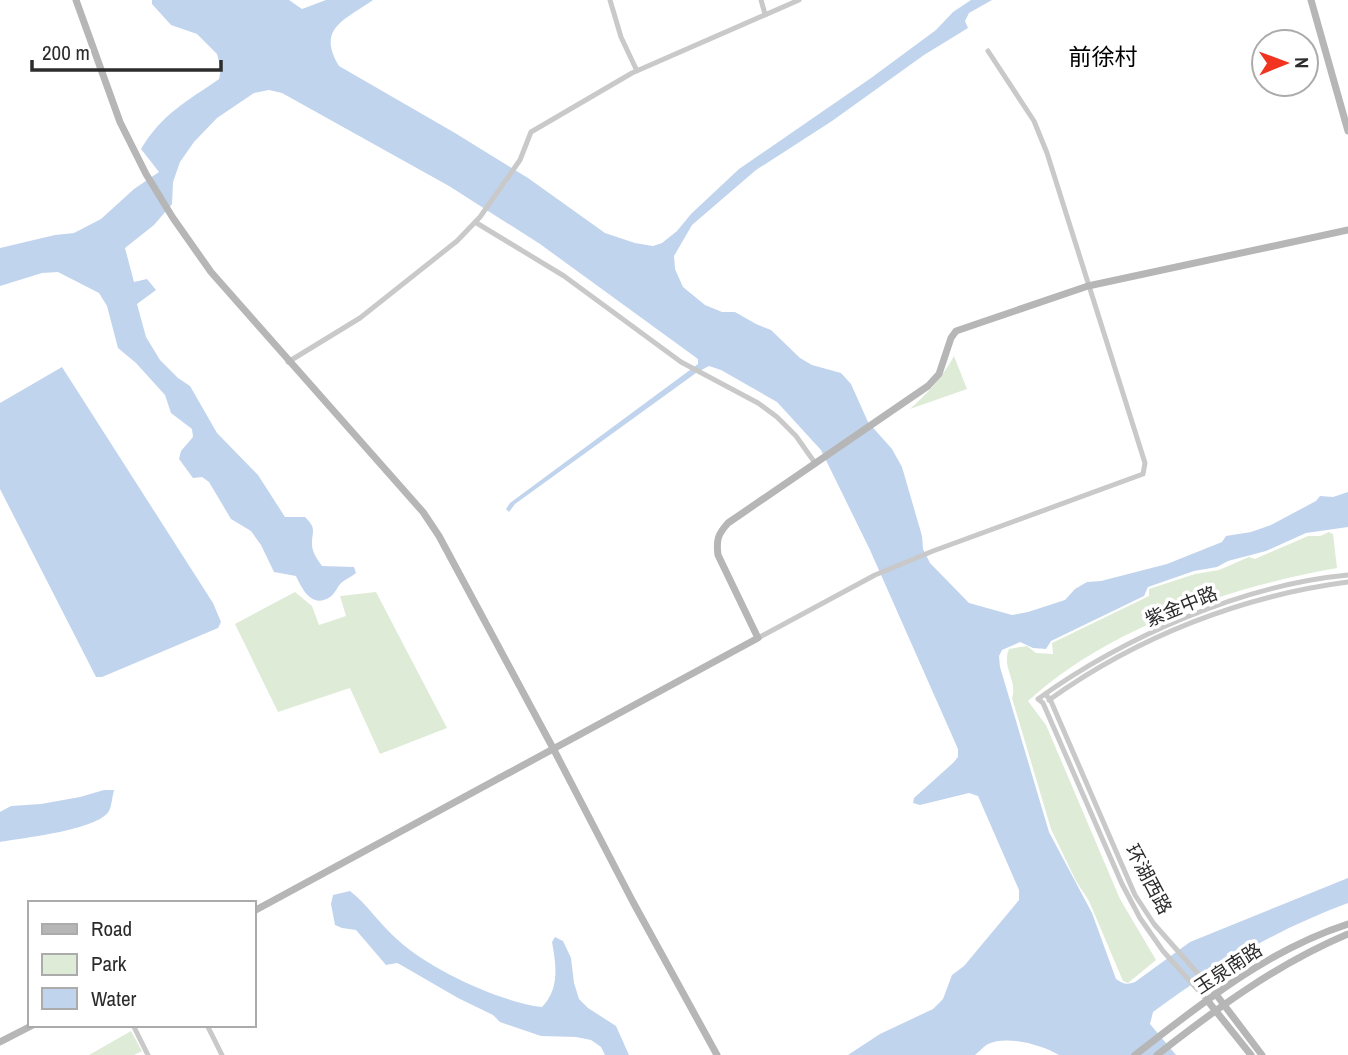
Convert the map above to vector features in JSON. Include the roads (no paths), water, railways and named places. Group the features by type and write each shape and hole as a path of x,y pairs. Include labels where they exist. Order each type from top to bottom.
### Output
{"street":[{"path":"76,0 120,122 146,174 173,218 211,272 423,512 452,558 633,902 717,1055"},
{"path":"610,0 621,37 637,71"},
{"path":"761,0 765,14"},
{"path":"288,362 360,318 457,241 477,219 520,160 531,132 637,71 799,0"},
{"path":"1311,0 1348,131"},
{"path":"256,910 876,575 933,551 1143,474 1145,463 1047,153 1034,121 988,51"},
{"path":"477,219 564,276 681,362 758,403 796,436 816,463"},
{"path":"758,638 719,555 716,542 719,533 728,523 928,386 939,374 956,331 1088,286 1348,230"},
{"name":"紫金中路","path":"1041,701 1081,670 1158,630 1211,609 1296,584 1348,575"},
{"name":"紫金中路","path":"1048,696 1116,658 1198,620 1245,603 1302,589 1348,582"},
{"name":"环湖西路","path":"1048,696 1135,894 1154,924 1224,1003 1262,1055"},
{"name":"环湖西路","path":"1041,701 1122,884 1140,918 1163,951 1216,1009 1251,1055"},
{"name":"玉泉南路","path":"1135,1055 1215,993 1277,954 1348,923"},
{"name":"玉泉南路","path":"1157,1055 1224,1003 1275,970 1348,934"},
{"path":"0,1042 29,1027"},
{"path":"133,1027 148,1055"},
{"path":"208,1027 222,1055"}],"water":[{"path":"152,0 289,0 302,9 326,0 373,0 344,20 332,34 333,53 339,66 528,178 605,233 653,246 662,243 677,231 691,214 739,169 871,78 936,30 953,12 971,0 992,0 969,13 965,21 968,28 756,170 692,225 674,256 675,269 683,287 705,305 722,312 735,312 771,330 800,358 812,365 841,373 851,384 868,422 892,449 902,467 922,536 923,549 930,563 969,603 1012,615 1028,612 1065,600 1075,589 1087,582 1167,564 1222,542 1226,536 1271,525 1316,501 1320,496 1333,497 1348,492 1348,527 1306,533 1266,551 1148,587 1144,596 1051,641 1046,649 1033,648 1020,642 1002,650 999,656 1049,832 1092,913 1116,979 1125,984 1135,982 1190,942 1348,878 1348,903 1247,950 1153,1012 1150,1024 1176,1055 1059,1055 1034,1045 996,1041 975,1055 848,1055 880,1034 933,1009 943,999 952,975 964,966 1019,900 1019,890 978,796 969,793 920,805 913,803 914,798 958,757 958,749 870,550 821,450 777,402 709,366 515,504 509,512 506,509 510,503 698,364 698,359 540,244 449,186 282,93 269,90 254,93 217,118 194,142 180,162 173,182 172,204 154,225 125,248 134,282 147,279 156,290 137,304 146,337 160,360 190,386 217,433 258,475 285,517 305,517 309,521 313,530 313,550 322,566 354,567 356,573 341,583 332,596 318,601 313,599 305,592 296,576 274,572 251,531 231,519 209,482 202,477 193,478 179,459 181,451 193,437 192,429 171,413 165,395 136,363 118,348 107,306 99,293 58,272 42,273 0,286 0,248 74,233 101,219 134,189 159,172 141,149 158,126 176,109 219,79 221,69 217,54 197,34 171,25 152,4"},
{"path":"62,367 213,603 221,622 218,628 102,677 96,677 0,489 0,403"},
{"path":"114,790 109,811 102,818 75,828 0,842 0,812 11,806 41,804"},
{"path":"350,891 392,935 429,963 487,992 525,1004 542,1007 548,1000 555,976 552,942 555,937 563,941 571,958 579,999 616,1026 629,1055 605,1055 601,1047 591,1040 541,1036 500,1022 493,1015 397,963 386,965 356,930 335,925 331,904 333,895"}],"district":[{"name":"前徐村","path":"1103,57"}]}
